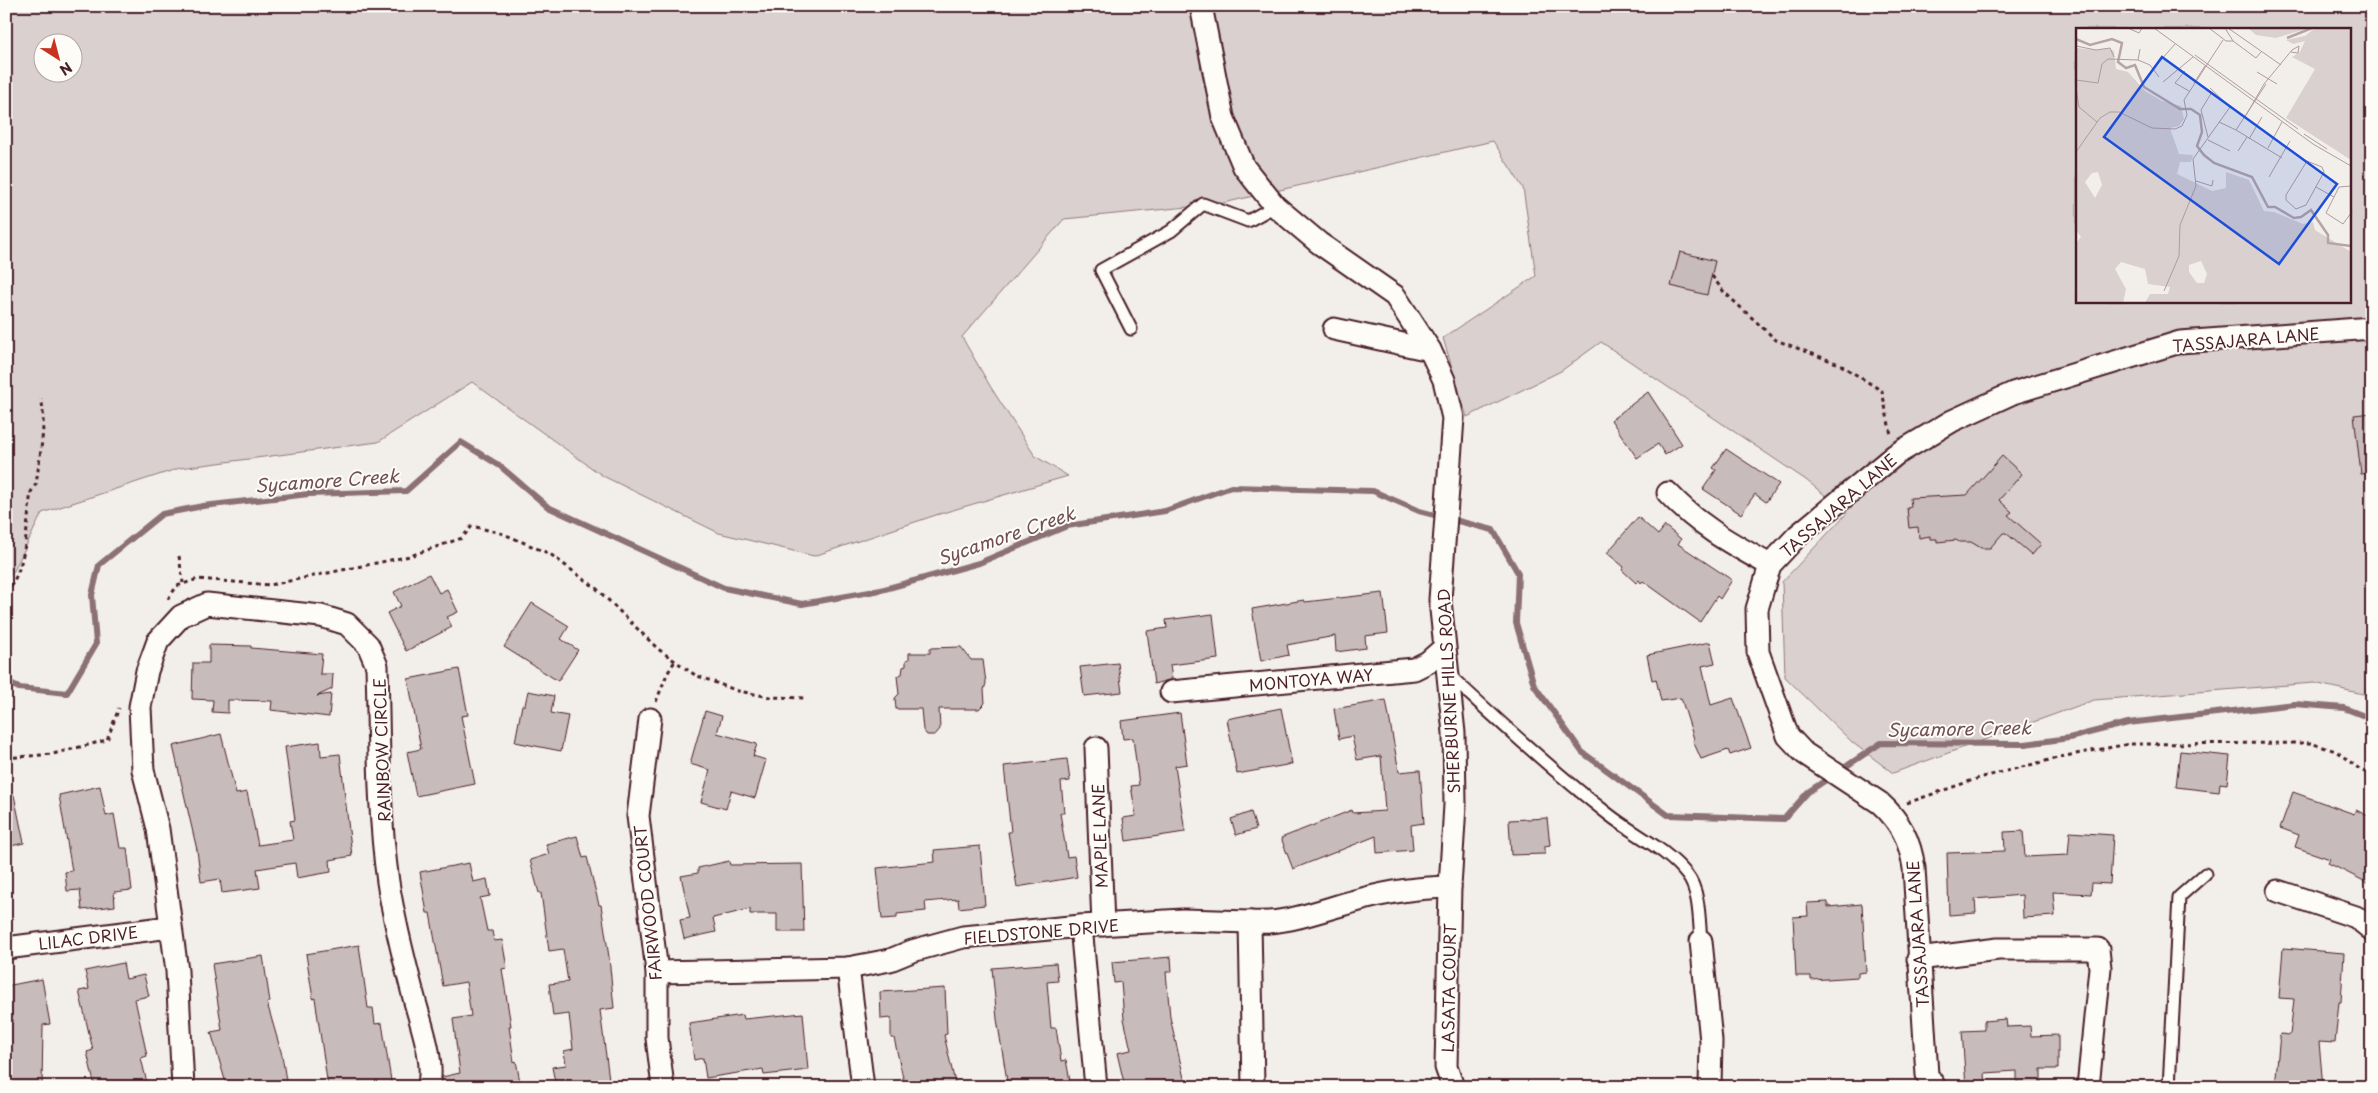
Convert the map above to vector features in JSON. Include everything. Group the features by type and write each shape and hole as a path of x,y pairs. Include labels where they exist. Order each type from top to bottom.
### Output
{"street":[{"name":"SHERBURNE HILLS ROAD","path":"1201,6 1223,117 1244,167 1275,206 1320,243 1395,296 1430,350 1444,380 1453,418 1440,600 1454,733 1455,805 1450,887"},
{"name":"TASSAJARA LANE","path":"1927,1083 1914,868 1911,850 1906,834 1886,808 1804,753 1788,736 1758,652 1757,609 1770,565 1798,535 1895,455 1952,421 2013,392 2180,342 2372,328"},
{"path":"1334,329 1430,350"},
{"path":"1668,493 1688,515 1717,536 1770,565"},
{"name":"RAINBOW CIRCLE","path":"183,1087 177,971 158,829 143,770 140,707 147,671 158,641 181,616 207,604 321,616 347,624 368,645 377,666 382,805 388,882 408,974 427,1047 430,1080 428,1087"},
{"name":"MONTOYA WAY","path":"1171,692 1414,669 1428,662 1444,648"},
{"name":"FAIRWOOD COURT","path":"650,719 638,816 657,972 657,1038 663,1087"},
{"name":"MAPLE LANE","path":"1096,748 1103,925"},
{"path":"1254,1087 1250,922 1269,924 1288,920 1403,889 1450,887"},
{"name":"LASATA COURT","path":"1450,887 1446,1067 1453,1087"},
{"path":"2278,891 2356,917 2372,930"},
{"name":"FIELDSTONE DRIVE","path":"657,972 848,968 890,960 912,951 964,937 1082,926 1183,920 1250,922"},
{"path":"1082,926 1096,1087"},
{"name":"LILAC DRIVE","path":"6,948 170,927"},
{"path":"1701,941 1710,1041 1710,1087"},
{"path":"1918,959 1998,949 2098,949 2100,968 2088,1087"},
{"path":"848,968 863,1087"}],"lane":[{"path":"1131,329 1100,270 1171,231 1203,204 1248,221 1275,206"},
{"path":"1447,674 1550,766 1609,815 1675,862 1688,876 1696,898 1701,941"},
{"path":"2169,1087 2179,897 2205,874"}],"path":[{"path":"1712,276 1724,292 1776,340 1839,364 1882,391 1895,455"},
{"path":"6,593 13,585 22,556 31,492 36,484 43,424 41,399"},
{"path":"179,556 183,584"},
{"path":"658,649 695,675 738,691 770,697 806,698"},
{"path":"650,719 667,674 675,661"},
{"path":"1886,808 1979,778 2065,756 2129,744 2310,743 2336,751 2362,771 2372,774"}],"shaded area":[{"path":"6,6 2372,6 2372,696 2314,683 2094,700 1893,773 1853,743 1785,677 1782,582 1847,513 1806,480 1601,342 1561,371 1467,417 1443,338 1536,276 1523,188 1493,141 1219,204 1064,219 962,337 990,386 1035,456 1068,476 936,515 814,556 719,533 603,476 472,382 378,442 180,468 42,513 13,573 6,576"}],"building":[{"path":"1680,252 1715,261 1707,295 1671,286"},
{"path":"1648,392 1682,444 1665,455 1658,444 1637,458 1611,420"},
{"path":"2372,413 2372,473 2361,474 2354,415"},
{"path":"1726,449 1779,484 1766,502 1755,494 1741,514 1703,489 1716,470 1713,468"},
{"path":"2002,456 2022,474 1999,500 2012,512 2008,515 2041,544 2032,555 2006,533 2003,533 1990,548 1981,548 1971,542 1959,542 1956,540 1937,542 1937,539 1930,539 1930,536 1919,538 1918,527 1909,528 1907,508 1911,507 1910,498 1967,495"},
{"path":"1638,517 1658,535 1665,526 1681,539 1678,544 1732,580 1720,599 1717,596 1700,622 1643,581 1641,583 1639,580 1636,583 1622,570 1624,567 1607,553"},
{"path":"429,574 439,593 447,589 458,612 447,617 452,627 406,651 387,613 401,606 394,592"},
{"path":"1383,593 1388,633 1365,636 1366,648 1336,652 1335,636 1287,645 1289,655 1261,661 1252,609 1304,600 1305,602"},
{"path":"532,603 569,626 561,639 578,650 558,681 504,647"},
{"path":"1213,614 1218,659 1170,665 1172,679 1154,684 1147,631 1167,628 1166,620"},
{"path":"1710,642 1715,663 1702,666 1711,705 1733,698 1751,748 1730,755 1728,750 1701,759 1693,741 1694,739 1681,698 1661,701 1656,679 1652,680 1647,655"},
{"path":"209,645 251,646 251,648 322,654 320,674 333,674 332,689 317,696 331,694 329,717 271,710 272,701 228,700 228,713 212,712 213,700 192,699 193,663 209,663"},
{"path":"961,647 971,660 983,660 986,683 984,690 985,703 979,709 939,709 940,729 935,735 927,735 923,730 921,709 896,709 895,698 899,694 897,676 902,674 903,667 906,666 906,660 909,659 909,653 930,653 930,648"},
{"path":"1118,663 1122,692 1084,696 1080,667"},
{"path":"459,669 468,715 461,716 475,784 416,796 407,752 421,749 408,679"},
{"path":"528,691 554,696 551,713 568,716 561,751 515,742 522,705 525,705"},
{"path":"1386,700 1399,772 1420,770 1424,823 1411,825 1413,850 1377,853 1376,836 1293,869 1281,838 1352,810 1353,813 1385,811 1381,756 1357,760 1352,736 1339,739 1334,709"},
{"path":"1281,708 1292,764 1237,774 1227,719"},
{"path":"705,711 722,716 717,733 757,744 753,756 766,760 755,798 731,791 726,809 701,802 710,770 690,764"},
{"path":"1180,713 1187,764 1175,766 1185,832 1126,841 1123,818 1136,816 1131,786 1139,785 1133,738 1123,739 1121,721"},
{"path":"221,734 236,794 247,792 258,845 293,840 290,821 295,820 285,747 320,742 321,756 340,754 352,856 330,860 331,872 297,878 295,863 257,869 260,888 222,893 220,879 201,882 197,850 173,746"},
{"path":"2180,751 2230,756 2227,784 2220,783 2219,792 2176,787"},
{"path":"1067,759 1070,781 1061,782 1064,813 1060,813 1067,857 1074,856 1077,877 1017,887 1008,832 1011,832 1004,766"},
{"path":"100,786 106,816 114,814 120,848 127,848 132,890 114,892 115,906 82,910 80,890 67,891 65,872 72,871 59,795"},
{"path":"2293,792 2354,814 2356,810 2372,818 2372,885 2328,863 2330,859 2295,847 2299,835 2280,828"},
{"path":"6,795 14,795 24,843 6,847"},
{"path":"1251,812 1256,829 1236,835 1231,819"},
{"path":"1547,818 1550,845 1545,846 1545,854 1511,855 1509,820"},
{"path":"2023,831 2025,857 2068,855 2070,832 2113,835 2110,884 2092,883 2091,894 2053,892 2055,916 2023,918 2022,895 1975,899 1976,913 1949,915 1947,853 2005,851 2004,832"},
{"path":"577,836 583,858 587,857 599,905 601,905 609,957 614,1008 600,1010 610,1087 556,1087 552,1067 566,1065 564,1051 573,1049 569,1014 553,1016 549,984 568,982 563,949 549,951 541,893 539,893 530,860 549,854 546,844"},
{"path":"980,846 985,905 959,908 958,899 925,902 926,911 897,914 897,918 882,919 877,868 935,862 934,850"},
{"path":"729,861 730,865 802,864 804,932 777,932 777,914 750,914 750,909 713,918 716,932 684,939 680,920 690,918 681,876 698,873 698,868"},
{"path":"469,863 473,882 487,879 490,896 480,898 487,931 492,931 494,941 502,940 507,968 502,969 511,1026 509,1026 514,1062 516,1061 521,1087 441,1087 442,1077 460,1073 453,1019 471,1016 466,982 443,986 430,913 427,913 420,872"},
{"path":"1828,902 1828,907 1862,904 1866,972 1858,973 1858,977 1811,980 1811,976 1796,976 1793,917 1808,916 1807,903"},
{"path":"359,945 368,1008 373,1008 375,1024 382,1023 392,1087 328,1087 315,998 313,999 306,954"},
{"path":"2283,948 2344,953 2341,1002 2339,1002 2335,1043 2319,1042 2323,1087 2275,1087 2280,1034 2290,1035 2294,999 2279,998"},
{"path":"263,956 270,1002 267,1003 282,1055 287,1087 227,1087 211,1032 222,1030 212,964"},
{"path":"1171,957 1172,972 1166,972 1170,1017 1186,1087 1125,1087 1117,1053 1131,1050 1124,1019 1121,982 1114,983 1112,962"},
{"path":"123,963 126,979 144,975 149,996 135,999 147,1056 141,1058 148,1087 95,1087 87,1052 93,1050 79,991 89,989 85,971"},
{"path":"1056,963 1058,981 1047,982 1051,1028 1056,1028 1061,1061 1066,1060 1070,1081 1035,1087 1008,1087 997,1019 992,968"},
{"path":"42,979 50,1024 43,1025 42,1087 6,1087 6,986"},
{"path":"945,988 947,1034 944,1035 956,1087 905,1087 894,1038 891,1038 891,1018 881,1019 880,992"},
{"path":"803,1013 808,1070 764,1075 763,1069 706,1078 703,1058 694,1060 689,1023 743,1015 744,1019"},
{"path":"2006,1019 2007,1027 2030,1026 2031,1036 2058,1035 2058,1069 2041,1069 2041,1087 2017,1087 2017,1071 1985,1073 1986,1086 1966,1087 1962,1031 1984,1030 1984,1021"}],"waterway":[{"name":"Sycamore Creek","path":"6,682 19,688 67,693 96,644 92,595 99,565 162,514 203,506 309,494 406,491 461,442 500,466 548,507 724,588 802,604 881,590 979,563 1067,526 1165,511 1231,487 1373,491 1419,511 1493,530 1518,573 1516,623 1534,685 1582,752 1668,815 1784,819 1808,792 1881,743 2025,744 2069,738 2128,723 2295,704 2344,708 2372,719"}]}
